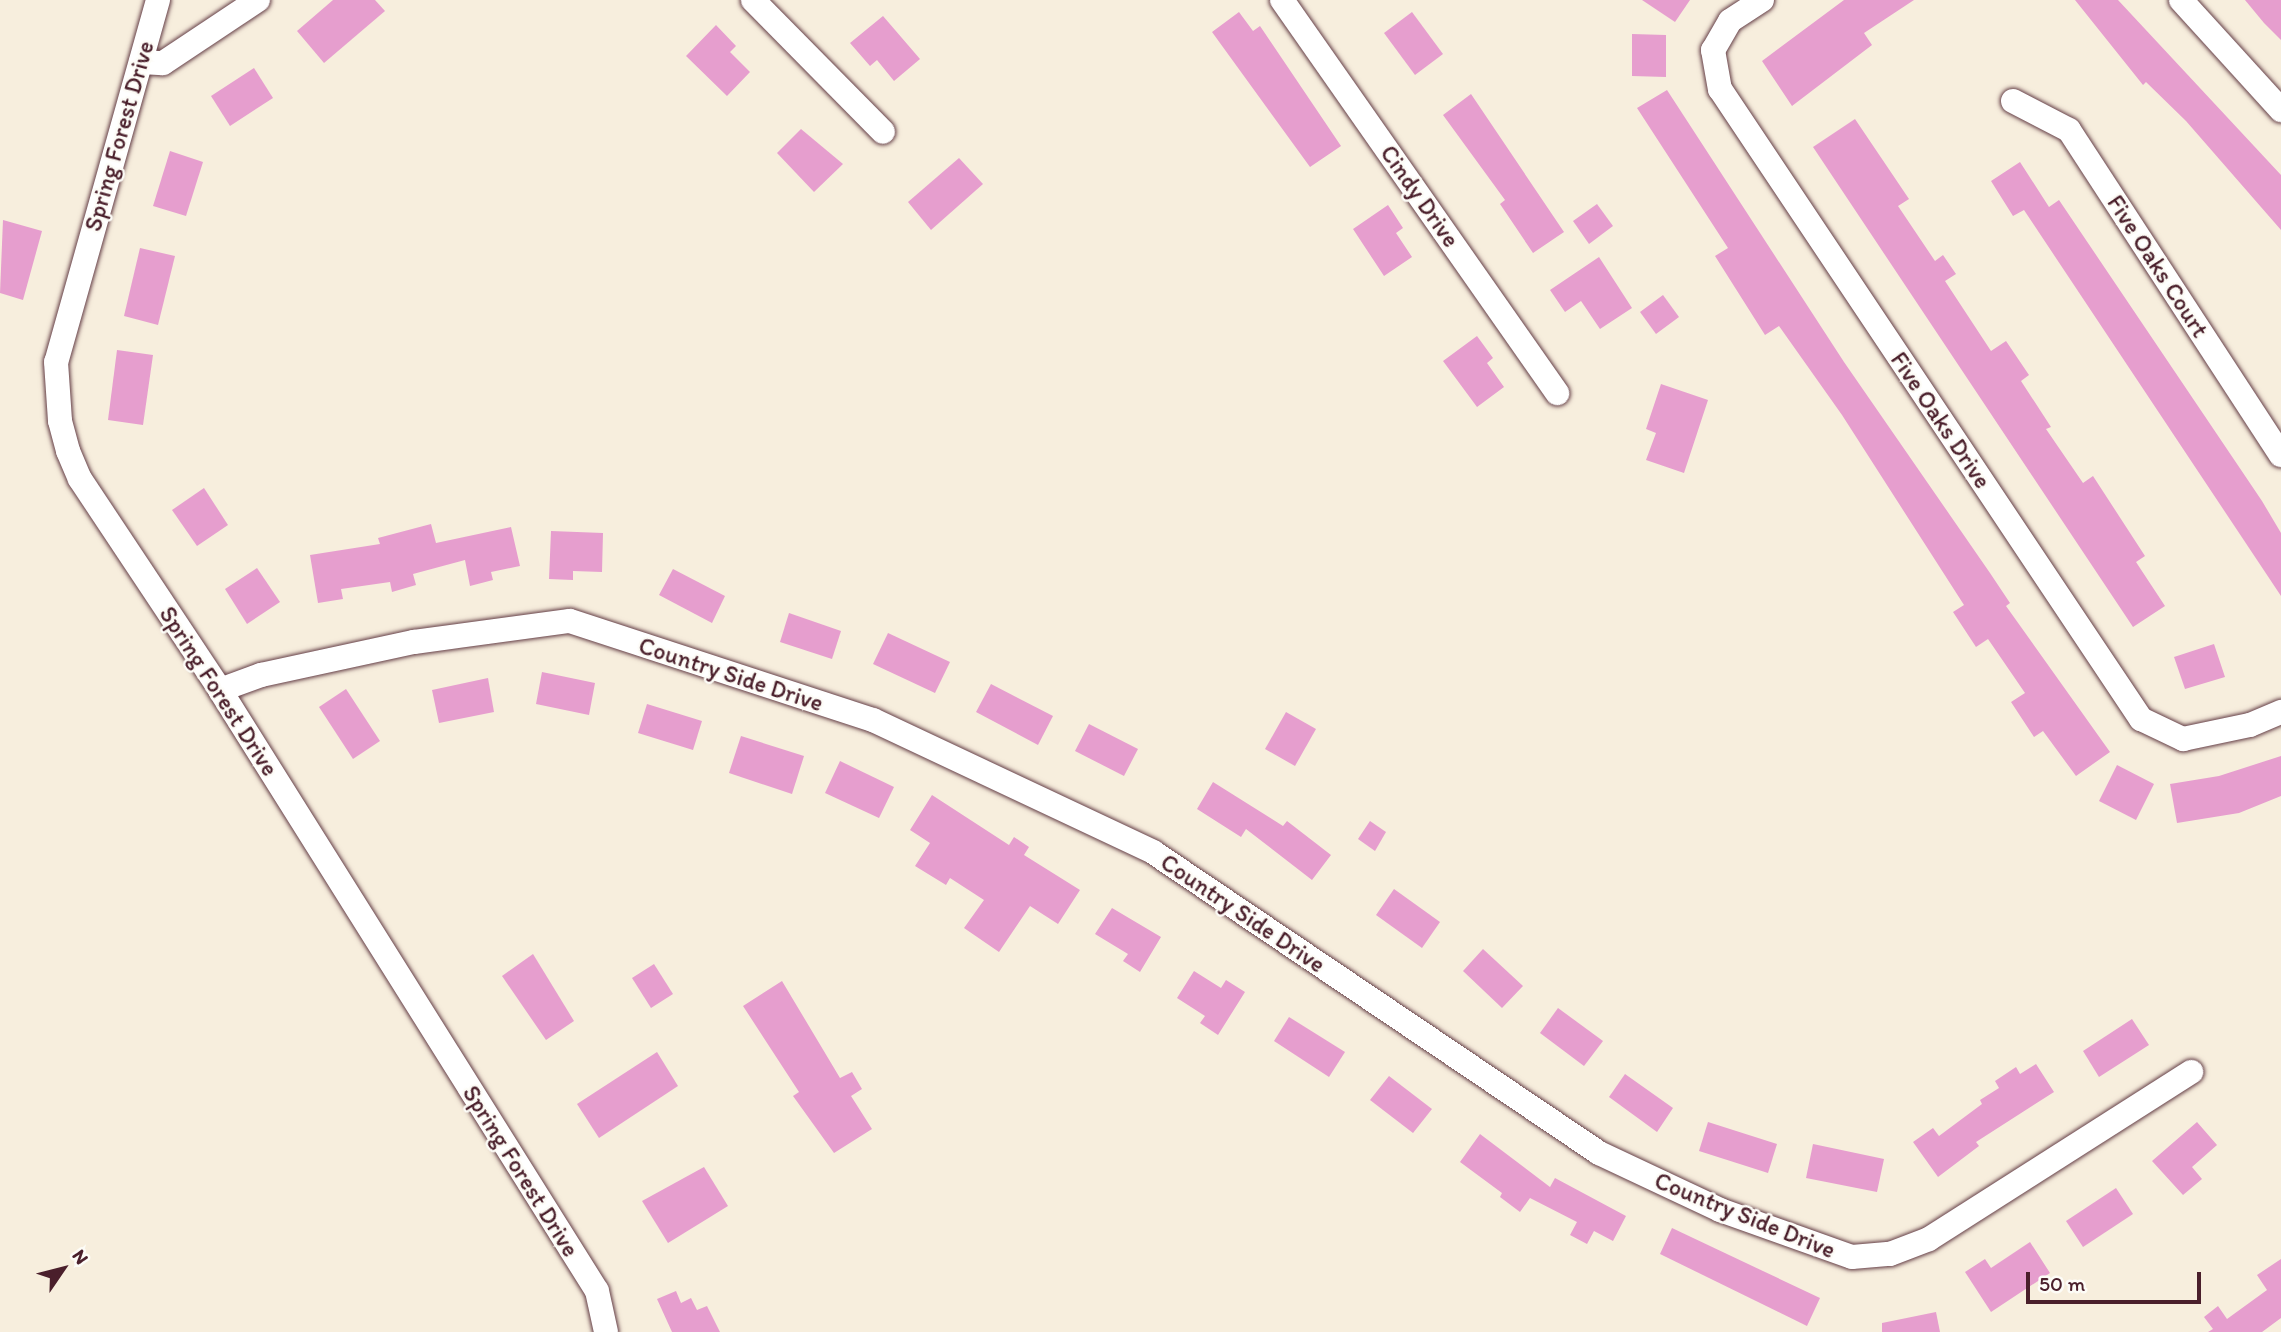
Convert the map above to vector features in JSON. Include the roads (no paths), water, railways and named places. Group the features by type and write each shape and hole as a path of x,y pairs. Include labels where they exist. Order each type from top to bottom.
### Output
{"street":[{"name":"Spring Forest Drive","path":"158,0 56,362 60,421 80,479 220,690 597,1291 606,1332"},
{"path":"141,62 163,63 258,0"},
{"path":"753,0 883,132"},
{"name":"Cindy Drive","path":"1282,0 1557,393"},
{"name":"Five Oaks Drive","path":"1762,0 1730,21 1713,50 1720,89 2141,719 2183,739 2250,725 2281,712"},
{"path":"2181,0 2281,110"},
{"name":"Five Oaks Court","path":"2012,101 2069,130 2281,455"},
{"name":"Country Side Drive","path":"220,690 261,675 414,642 570,621 873,720 1153,852 1599,1153 1720,1210 1852,1257 1890,1254 1929,1239 2191,1072"}]}
